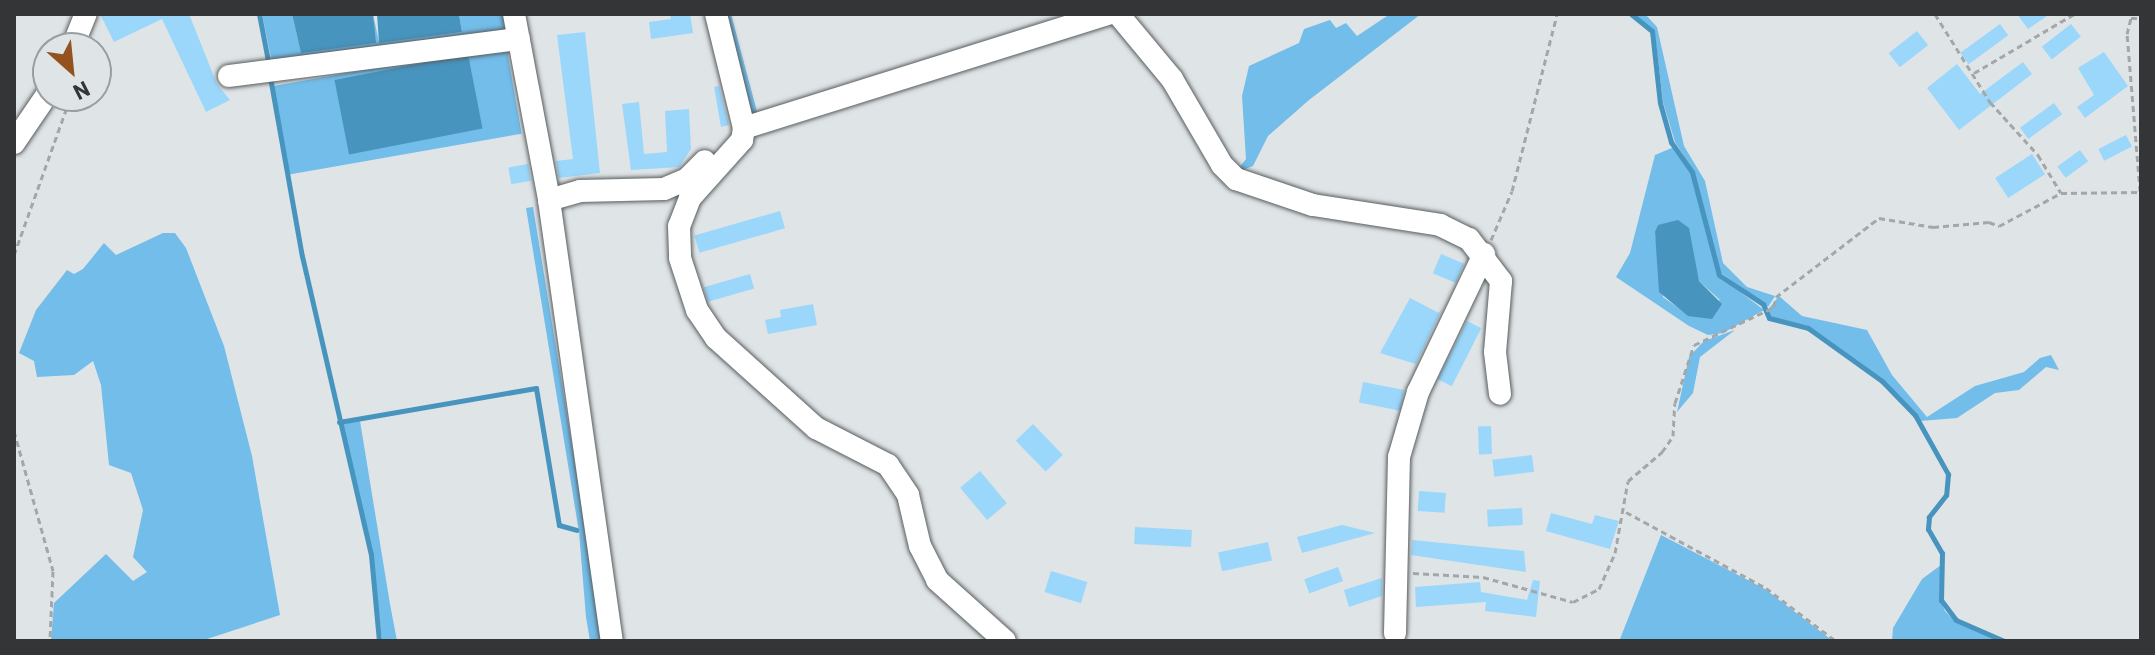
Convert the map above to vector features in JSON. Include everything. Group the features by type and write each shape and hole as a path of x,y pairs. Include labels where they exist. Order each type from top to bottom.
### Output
{"street":[{"path":"514,14 549,200 612,641"},
{"path":"716,14 744,128 742,140 690,198 679,226 680,258 697,310 716,338 816,428 888,465 908,495 920,546 937,580 1005,641"},
{"path":"744,128 1108,14"},
{"path":"1118,14 1172,79 1222,165 1236,179 1313,205 1440,225 1469,239 1498,272 1503,294 1495,352 1500,394"},
{"path":"229,76 519,39"},
{"path":"14,143 35,112"},
{"path":"549,200 580,191 637,192 676,185 723,143"},
{"path":"1395,633 1399,457 1418,392 1460,294 1484,254"}],"path":[{"path":"1484,254 1512,191 1557,14"},
{"path":"1935,14 1973,74 2061,193"},
{"path":"1973,74 2074,14"},
{"path":"2126,14 2131,18 2141,18"},
{"path":"1397,572 1483,577 1573,602 1599,589 1626,512 1628,481 1662,452 1673,436 1675,403 1694,345 1774,307 1776,297 1879,218 1933,227 1989,222 1999,226 2061,193 2141,192 2141,151 2127,34 2131,18"},
{"path":"14,255 65,112"},
{"path":"14,431 50,556 50,641"},
{"path":"1626,512 1766,588 1836,641"}],"shaded area":[{"path":"262,14 292,14 301,52 375,43 373,14 379,42 462,32 459,14 503,14 506,35 272,63"},
{"path":"292,14 373,14 376,43 301,53"},
{"path":"377,14 459,14 462,32 379,43"},
{"path":"719,14 731,14 759,119 750,122"},
{"path":"1390,14 1421,14 1309,100 1268,136 1253,166 1235,173 1246,159 1242,96 1249,66 1299,43 1304,29 1330,20 1336,28 1346,23 1357,36"},
{"path":"1635,14 1645,14 1657,27 1684,146 1705,181 1723,263 1747,287 1775,296 1768,307 1721,273 1694,171 1675,142 1663,102 1655,35"},
{"path":"506,45 522,134 289,175 274,86"},
{"path":"468,54 483,129 349,155 334,80"},
{"path":"1674,147 1691,172 1719,276 1764,310 1723,333 1708,335 1689,326 1616,277 1630,253 1655,155","holes":["1655,232 1693,262 1699,281 1720,300 1688,315 1663,297"]},
{"path":"533,207 602,641 590,641 586,617 579,532 526,208"},
{"path":"1678,220 1689,228 1699,281 1722,304 1712,319 1688,316 1659,292 1655,232 1658,225"},
{"path":"163,233 175,233 186,248 224,346 252,456 280,615 201,641 51,641 54,603 106,554 133,581 147,572 133,557 143,510 131,473 109,465 101,385 93,361 74,375 37,377 34,361 19,353 36,310 67,270 74,274 83,269 104,243 116,255"},
{"path":"1779,296 1802,316 1867,330 1892,375 1927,417 1975,386 2024,372 2040,358 2051,355 2059,370 2046,367 2019,390 1995,393 1957,418 1920,421 1883,380 1808,327 1770,317 1767,311"},
{"path":"1735,330 1700,357 1693,393 1677,412 1689,357 1704,341"},
{"path":"360,421 397,641 382,641 372,551 343,424"},
{"path":"1661,535 1765,589 1833,641 1606,641 1620,639"},
{"path":"1941,565 1940,600 1945,611 1955,621 2002,641 1892,641 1893,628 1922,579"}],"building":[{"path":"100,14 189,14 217,84 230,100 206,112 162,19 114,42 112,32 109,32"},
{"path":"670,14 690,14 693,33 651,39 649,22 671,19"},
{"path":"2017,14 2050,14 2028,29"},
{"path":"2000,24 2008,35 1969,64 1960,53"},
{"path":"2071,24 2081,37 2052,59 2042,47"},
{"path":"1917,31 1928,45 1900,67 1889,53"},
{"path":"585,32 600,173 559,178 556,161 573,159 557,35"},
{"path":"2104,52 2128,86 2085,118 2077,107 2094,95 2078,68"},
{"path":"2023,62 2032,74 1959,130 1927,88 1957,64 1980,94"},
{"path":"719,86 729,125 721,127 714,87"},
{"path":"639,102 644,154 667,152 665,111 689,109 691,149 679,167 631,170 622,104"},
{"path":"2054,103 2062,114 2028,139 2020,128"},
{"path":"2126,135 2132,147 2104,161 2098,149"},
{"path":"2080,150 2088,161 2066,178 2057,166"},
{"path":"2032,154 2045,174 2008,198 1995,178"},
{"path":"528,164 531,181 511,184 508,167"},
{"path":"780,211 785,228 699,253 694,236"},
{"path":"1441,254 1464,264 1456,283 1433,273"},
{"path":"750,274 754,288 708,302 704,287"},
{"path":"1410,298 1439,313 1442,309 1416,364 1380,353"},
{"path":"813,304 817,325 768,334 765,320 781,317 780,310"},
{"path":"1467,321 1481,328 1452,386 1437,379"},
{"path":"1363,382 1404,390 1400,411 1359,403"},
{"path":"1033,424 1063,455 1046,472 1016,441"},
{"path":"1478,426 1491,426 1492,454 1479,454"},
{"path":"1532,455 1534,472 1494,477 1492,460"},
{"path":"980,471 1007,503 987,520 960,488"},
{"path":"1419,491 1446,493 1445,513 1418,511"},
{"path":"1522,508 1523,525 1488,527 1487,510"},
{"path":"1551,513 1592,524 1595,515 1619,521 1610,549 1546,531"},
{"path":"1342,525 1375,533 1302,553 1297,537"},
{"path":"1135,527 1192,530 1191,547 1134,544"},
{"path":"1412,540 1524,551 1526,572 1411,555"},
{"path":"1268,542 1272,561 1222,571 1218,553"},
{"path":"1338,567 1343,581 1309,593 1304,579"},
{"path":"1051,571 1087,582 1081,603 1045,592"},
{"path":"1382,578 1382,596 1349,607 1344,590"},
{"path":"1533,580 1540,581 1536,617 1485,611 1486,602 1416,607 1415,587 1480,582 1481,592 1527,600"}],"waterway":[{"path":"259,14 269,66"},
{"path":"1631,14 1652,31 1660,103 1671,142 1692,172 1719,275 1763,304 1769,318 1808,328 1882,381 1915,415 1948,474 1946,495 1929,517 1928,529 1942,553 1941,600 1956,620 2004,641"},
{"path":"270,77 302,256 371,555 379,641"},
{"path":"339,422 536,388 559,525 576,530"}]}
